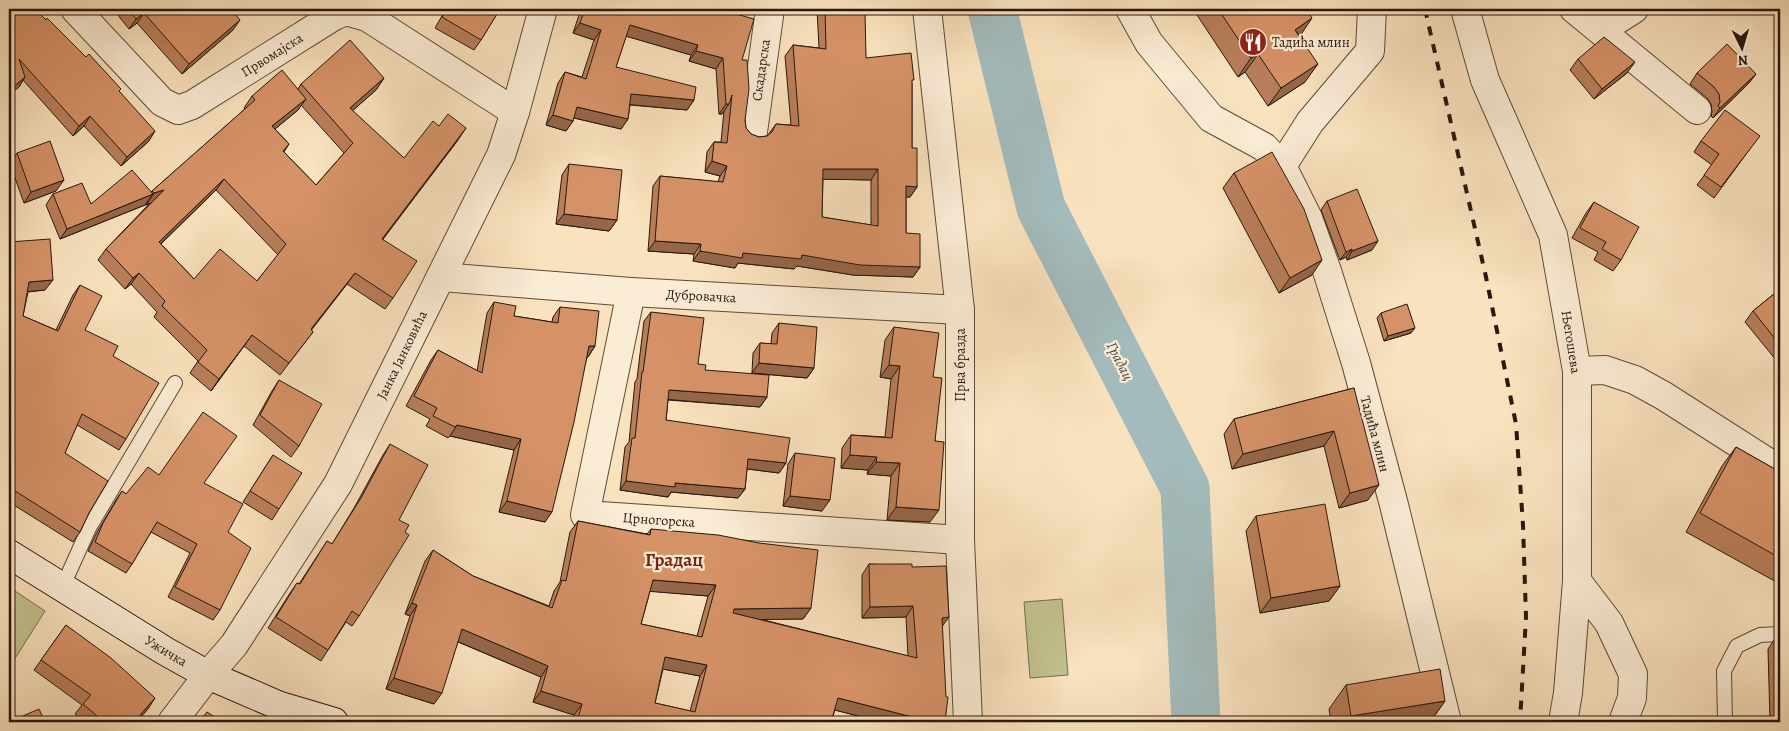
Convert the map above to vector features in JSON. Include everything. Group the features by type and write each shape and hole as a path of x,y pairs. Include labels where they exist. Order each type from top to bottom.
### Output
{"street":[{"name":"Првомајска","path":"75,9 162,102 178,110 192,105 334,16 346,11 367,17 389,18 515,112"},
{"name":"Јанка Јанковића","path":"172,722 234,645 338,484 501,155 515,112 543,9"},
{"name":"Скадарска","path":"753,132 770,9"},
{"name":"Прва бразда","path":"927,9 960,310 960,540 968,722"},
{"name":"Тадића млин","path":"1130,9 1149,43 1210,118 1264,147 1282,166 1308,218 1356,363 1394,505 1447,722"},
{"path":"1282,166 1310,122 1370,52 1372,9"},
{"name":"Његошева","path":"1465,9 1485,80 1553,235 1577,371 1576,581 1568,693 1563,722"},
{"path":"1574,9 1697,110"},
{"path":"1601,30 1634,9"},
{"name":"Дубровачка","path":"441,276 631,292 960,310"},
{"name":"Црногорска","path":"631,292 585,515 960,540"},
{"path":"1577,371 1605,370 1635,380 1664,396 1780,470"},
{"name":"Ужичка","path":"9,554 62,588 208,675 278,714 334,722"},
{"path":"1576,581 1609,623 1633,674 1632,698 1623,722"}],"lane":[{"path":"62,588 89,528 175,383"},
{"path":"1725,722 1724,671 1737,646 1760,635 1780,634"}],"green space":[{"path":"9,587 45,611 9,668"},
{"path":"1062,599 1068,675 1030,678 1024,602"}],"building":[{"path":"9,9 35,9 46,20 47,18 86,57 89,54 121,89 119,91 155,131 127,157 90,116 79,126 19,59 25,77 9,91"},
{"path":"128,9 231,9 240,20 189,64 144,13 136,19"},
{"path":"447,9 500,9 481,40 442,17"},
{"path":"585,9 718,9 754,19 742,60 747,60 749,89 745,120 746,128 751,134 759,137 767,136 772,132 776,124 799,126 793,45 826,49 825,9 845,9 844,12 865,11 866,58 911,53 914,80 912,80 912,148 917,148 917,187 906,186 906,233 920,234 920,267 860,265 802,255 801,259 743,253 742,258 700,251 701,244 655,241 660,176 723,182 727,166 712,161 714,142 727,143 732,95 729,104 726,104 723,58 696,51 698,45 630,25 616,67 696,87 694,100 631,94 628,119 577,107 573,121 553,115 565,72 586,79 601,30 580,23","holes":["823,169 878,169 878,226 822,217"]},
{"name":"Тадића млин","path":"1218,9 1306,9 1312,18 1295,30 1318,64 1281,88 1258,54 1251,58"},
{"path":"1604,37 1635,62 1602,89 1578,59"},
{"path":"350,40 384,78 350,108 404,158 433,121 439,126 448,114 466,128 382,239 417,261 393,298 355,273 311,329 313,332 289,363 252,335 219,379 198,362 207,350 162,306 165,301 139,273 133,278 106,249 164,190 154,193 152,191 255,100 252,96 282,70 306,99 272,126 289,144 283,151 316,185 353,143 301,84","holes":["224,179 286,244 257,281 220,249 194,279 159,242"]},
{"path":"1727,44 1756,74 1720,108 1718,106 1720,102 1719,94 1714,87 1697,73"},
{"path":"1725,110 1760,136 1721,187 1704,175 1719,154 1701,141"},
{"path":"50,141 64,180 31,192 17,153"},
{"path":"1272,152 1304,209 1322,260 1290,278 1234,173"},
{"path":"569,164 622,170 617,220 564,214"},
{"path":"132,170 153,194 67,229 53,194 82,183 91,204"},
{"path":"1357,189 1378,241 1346,252 1327,201"},
{"path":"1594,202 1639,227 1621,260 1602,249 1606,242 1580,228"},
{"path":"50,239 53,280 29,282 23,316 58,331 80,285 102,296 85,330 118,346 113,356 159,383 126,439 82,414 65,453 108,481 80,532 12,489 9,493 9,242"},
{"path":"1780,289 1780,345 1753,311"},
{"path":"494,302 516,306 514,316 558,323 560,307 599,311 595,346 589,346 574,422 552,512 507,501 521,439 457,425 455,427 433,416 437,408 414,396 438,350 482,373"},
{"path":"1407,304 1415,328 1388,336 1381,313"},
{"path":"651,312 704,318 698,364 706,365 705,370 769,375 767,397 669,390 666,420 790,438 786,463 748,459 745,489 675,483 675,487 626,481 632,438 635,438"},
{"path":"779,323 817,327 814,368 759,363 760,343 777,344"},
{"path":"894,327 939,333 933,377 942,378 935,441 944,442 939,510 896,507 900,463 876,462 877,457 850,455 851,435 892,438 900,366 889,365"},
{"path":"279,380 322,404 299,446 260,415"},
{"path":"1354,388 1379,485 1350,493 1334,431 1243,454 1234,419"},
{"path":"203,412 237,436 204,483 243,504 228,532 251,548 220,610 175,587 197,544 157,522 132,564 95,542 103,523 122,491 126,494 148,467 159,475"},
{"path":"390,444 428,465 399,520 409,525 405,532 409,535 359,616 352,611 328,650 276,617 297,583 300,584 327,541 332,544 361,498"},
{"path":"1736,447 1780,472 1780,558 1700,513"},
{"path":"795,453 835,458 830,500 790,496"},
{"path":"273,455 302,473 279,509 250,491"},
{"path":"1325,504 1340,586 1271,598 1256,516"},
{"path":"578,521 650,535 651,529 718,535 759,543 818,550 811,608 734,609 733,613 917,658 913,606 870,607 869,564 912,564 912,567 946,566 949,617 942,618 946,697 948,697 945,722 932,722 838,698 831,722 577,722 582,704 541,691 548,666 462,629 442,693 394,678 417,605 412,603 433,550 473,576 552,608 562,580 566,581","holes":["653,580 716,585 702,637 641,624","665,657 707,665 695,712 655,703"]},
{"path":"66,625 111,658 155,698 134,722 104,722 83,704 91,695 41,660"},
{"path":"1440,669 1445,701 1351,716 1346,685"},
{"path":"39,709 45,722 9,722"},
{"path":"207,712 222,722 199,722"}],"waterway":[{"name":"Градац","path":"992,9 1041,208 1185,488 1196,722"}],"railway":[{"path":"1425,9 1486,277 1516,424 1523,525 1526,617 1520,722"}],"place":[{"name":"Тадића млин","path":"1253,42"}],"district":[{"name":"Градац","path":"674,560"}]}
